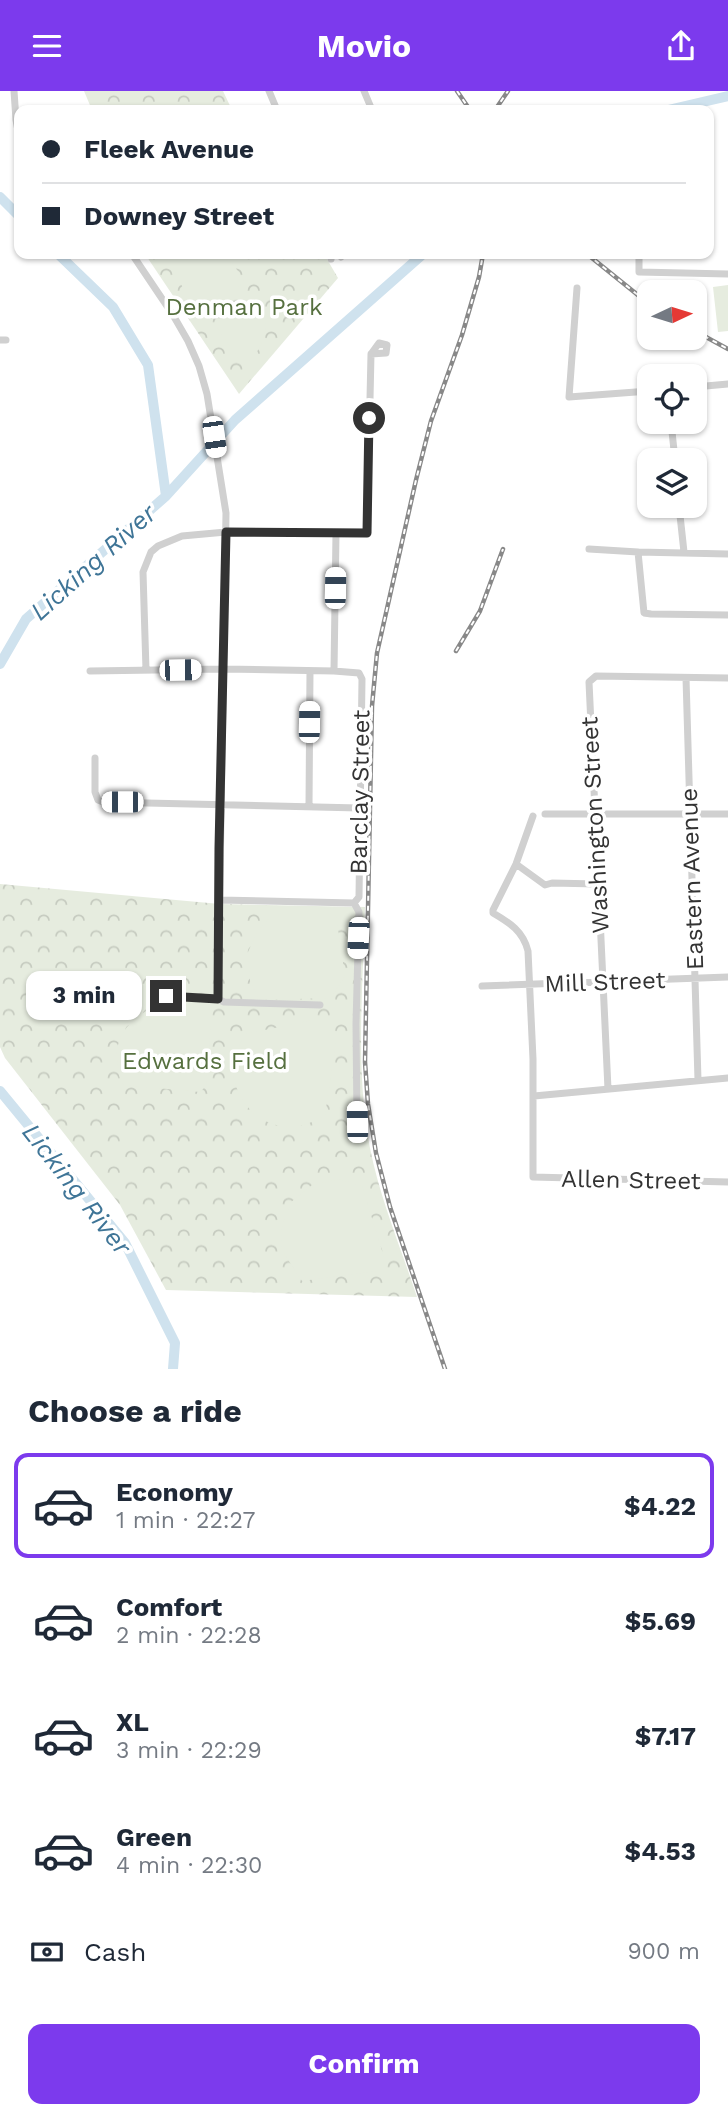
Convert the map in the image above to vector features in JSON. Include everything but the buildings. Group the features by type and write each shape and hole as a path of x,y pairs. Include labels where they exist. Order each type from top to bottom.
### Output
{"street":[{"path":"135,259 188,341 204,380 222,490 226,532 218,999"},
{"path":"639,259 639,272 728,274"},
{"path":"577,288 569,397 637,392"},
{"path":"146,670 143,572 151,552 158,546 182,536 226,532 367,533 371,354"},
{"path":"707,386 728,384"},
{"path":"680,518 684,552"},
{"path":"90,671 334,671 337,533"},
{"path":"589,549 728,554"},
{"path":"638,552 643,611 648,614 728,615"},
{"path":"309,806 310,671"},
{"name":"Barclay Street","path":"334,671 356,672 362,679 359,897 354,903 359,912 357,1122"},
{"name":"Washington Street","path":"608,1089 589,683 593,677 601,676 686,678"},
{"path":"686,678 728,678"},
{"name":"Eastern Avenue","path":"686,678 698,1080"},
{"path":"95,758 95,792 98,800 103,802 359,807"},
{"path":"545,814 728,814"},
{"path":"533,816 516,864 493,913 522,935 528,951 534,1096 728,1077"},
{"path":"516,864 545,885 597,884"},
{"path":"219,900 354,903"},
{"name":"Mill Street","path":"482,986 728,978"},
{"path":"166,996 218,999 224,1002 320,1005"},
{"name":"Allen Street","path":"534,1096 533,1177 728,1182"}],"green space":[{"path":"84,91 223,91 230,105 90,105"},
{"name":"Denman Park","path":"148,259 327,259 338,278 239,394"},
{"path":"172,259 226,259 230,262 245,283 190,308"},
{"path":"728,285 728,331 718,332 713,287"},
{"path":"259,298 265,317 264,335 257,351 243,365 214,323"},
{"name":"Edwards Field","path":"0,884 220,904 365,907 361,1059 365,1119 379,1186 417,1297 166,1290 120,1205 5,1058 0,1047"},
{"path":"296,907 335,909 345,976 331,998 259,1000 250,981 248,952 257,932 272,915"},
{"path":"159,1003 212,1009 206,1086 200,1092 124,1085 120,1079 117,1058 120,1039 135,1019"},
{"path":"313,1020 336,1043 325,1115 308,1124 294,1127 266,1121 248,1108 237,1088 234,1057 245,1034"},
{"path":"339,1179 362,1186 384,1257 377,1271 302,1281 281,1249 282,1227 291,1202 312,1185"}],"waterway":[{"path":"689,105 728,96"},
{"path":"0,197 14,211"},
{"path":"63,259 113,307 148,365 166,496"},
{"path":"0,664 26,619 166,496 235,420 417,259"},
{"name":"Licking River","path":"0,1091 125,1243 175,1343 173,1369"}],"railway":[{"path":"457,91 467,105"},
{"path":"498,105 508,91"},
{"path":"445,1369 390,1207 376,1153 368,1104 365,1062 372,706 377,653 416,480 431,421 462,335 482,259"},
{"path":"593,259 637,294"},
{"path":"707,338 728,349"},
{"path":"456,651 480,611 503,549"}],"route":[{"path":"166,996 218,999 226,532 367,533 369,418"}]}
